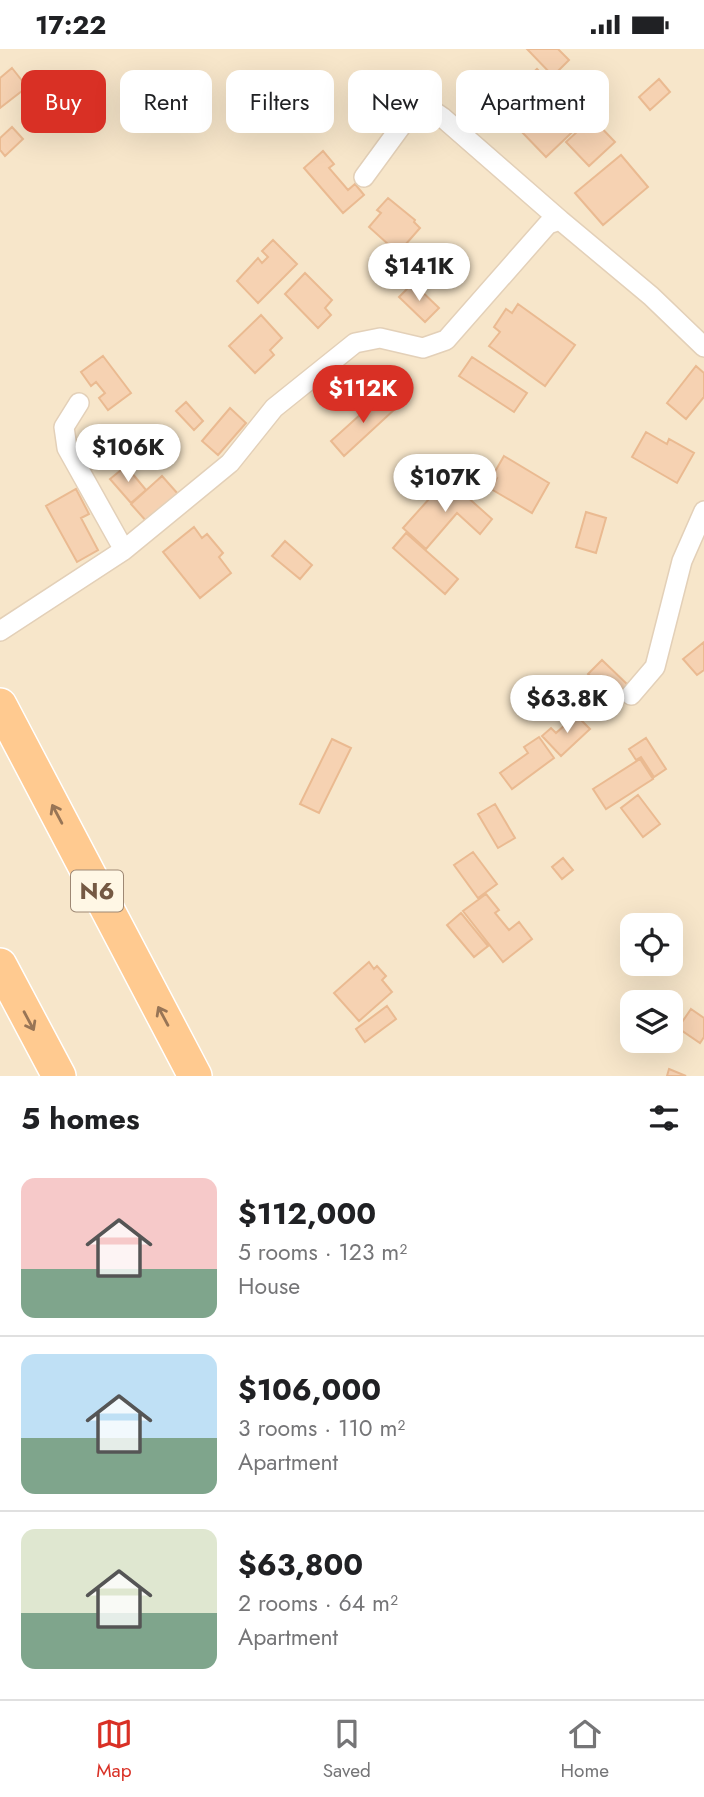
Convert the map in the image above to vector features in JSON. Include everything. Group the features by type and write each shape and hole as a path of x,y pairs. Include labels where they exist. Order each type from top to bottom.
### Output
{"highway":[{"name":"N6","path":"0,705 195,1076"},
{"path":"0,965 59,1076"}],"street":[{"path":"364,177 413,110 426,106 651,296 704,347"},
{"path":"0,631 124,549 230,463 274,408 355,343 380,338 423,348 446,340 548,224 560,220"},
{"path":"79,403 64,427 67,448 124,549"},
{"path":"631,695 655,667 682,561 704,511"}],"shaded area":[{"path":"0,49 704,49 704,1076 0,1076"}],"building":[{"path":"527,49 558,49 569,60 559,70 547,70"},
{"path":"12,68 21,79 21,92 0,108 0,78"},
{"path":"659,79 670,92 650,110 639,97"},
{"path":"12,127 23,139 5,156 0,150 0,138"},
{"path":"523,133 571,133 546,157"},
{"path":"576,133 606,133 615,142 589,166 566,142"},
{"path":"323,151 334,164 329,168 348,190 355,184 364,195 343,213 304,168"},
{"path":"621,155 648,187 603,225 575,193"},
{"path":"388,198 415,220 420,228 398,253 369,227 381,213 377,210"},
{"path":"273,240 297,264 258,303 237,281 258,258 262,263 268,257 262,251"},
{"path":"439,247 451,258 423,288 411,277"},
{"path":"305,273 332,300 325,308 331,315 318,328 285,294"},
{"path":"413,283 439,308 425,322 399,297"},
{"path":"518,304 575,345 545,386 489,346 500,332 494,327 506,309 512,313"},
{"path":"261,315 282,338 270,350 274,355 255,373 229,346"},
{"path":"103,356 131,393 108,410 99,398 105,393 96,382 91,386 81,372"},
{"path":"472,357 527,393 514,412 459,376"},
{"path":"696,366 704,373 704,397 686,419 667,403"},
{"path":"382,395 395,409 344,456 331,441"},
{"path":"186,402 203,421 194,430 176,411"},
{"path":"230,408 246,423 218,455 202,441"},
{"path":"646,432 667,444 669,439 694,453 677,483 632,457"},
{"path":"504,456 549,483 532,513 491,489 497,478 493,475"},
{"path":"126,466 146,490 131,503 110,479"},
{"path":"162,476 178,494 147,522 131,504"},
{"path":"447,479 492,519 480,534 457,513 426,549 403,528"},
{"path":"76,489 89,514 81,518 98,550 77,562 46,506"},
{"path":"586,512 606,518 596,553 576,547"},
{"path":"194,527 202,538 207,534 223,553 219,557 231,573 200,598 163,552"},
{"path":"406,533 458,579 445,594 393,548"},
{"path":"285,541 312,565 300,579 272,556"},
{"path":"704,642 704,670 697,675 683,659"},
{"path":"602,660 629,686 616,700 588,674"},
{"path":"576,715 590,729 561,756 542,736 551,728 556,733"},
{"path":"539,737 554,758 512,789 500,773 528,753 524,747"},
{"path":"646,738 666,769 654,777 641,757 636,760 629,749"},
{"path":"332,739 351,748 319,813 300,804"},
{"path":"640,759 653,779 606,809 593,789"},
{"path":"638,795 660,824 643,837 621,808"},
{"path":"495,804 515,838 498,848 478,814"},
{"path":"473,852 497,884 478,898 454,865"},
{"path":"563,858 573,870 562,879 552,867"},
{"path":"486,894 499,910 495,913 509,930 519,922 532,939 503,962 463,911"},
{"path":"461,913 488,946 474,957 447,925"},
{"path":"369,962 374,969 377,966 386,976 382,980 392,992 359,1021 334,993"},
{"path":"387,1006 396,1019 365,1042 356,1029"},
{"path":"691,1009 704,1018 704,1037 700,1043 683,1031 683,1021"},
{"path":"669,1069 686,1076 667,1076"}]}
